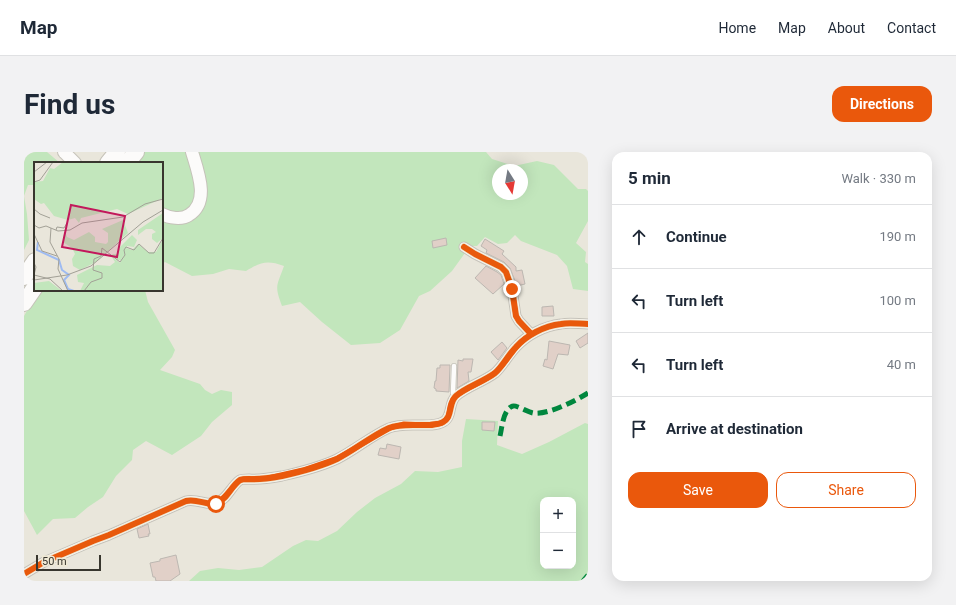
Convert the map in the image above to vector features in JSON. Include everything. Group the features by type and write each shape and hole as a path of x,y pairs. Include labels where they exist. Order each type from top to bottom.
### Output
{"highway":[{"path":"109,162 117,152"},
{"path":"128,162 136,152"},
{"path":"24,277 34,262"},
{"path":"24,303 34,288"}],"main road":[{"path":"64,152 74,162"},
{"path":"163,215 166,217 184,218 194,212 201,198 200,185 192,152"}],"street":[{"path":"464,246 475,254 501,267 506,272 512,289 516,316 532,334"},
{"path":"24,574 44,562 93,540 109,536 186,501 191,500 216,504 239,481 244,479 284,476 326,463 338,458 390,428 404,424 426,425 442,423 448,418 450,404 456,396 486,380 496,372 516,347 532,334 558,324 588,324"}],"lane":[{"path":"454,366 453,393 456,396"}],"green space":[{"path":"24,152 47,152 59,162 34,162 34,185 28,185 24,196"},
{"path":"141,152 486,152 492,159 508,164 492,164 492,200 528,200 528,164 523,164 537,161 554,165 578,189 586,189 588,191 588,221 576,243 586,252 585,262 588,264 588,291 573,289 567,266 557,255 521,241 515,235 507,243 498,244 485,237 477,246 470,246 452,271 430,291 419,296 400,330 380,343 351,345 300,302 282,306 277,286 284,266 273,263 264,263 246,271 229,269 213,274 192,276 165,262 163,263 163,162 132,162"},
{"path":"24,196 29,240 24,250"},
{"path":"38,291 145,291 148,302 175,350 172,357 160,370 200,384 205,390 212,394 221,390 232,392 232,405 212,422 201,436 172,455 146,441 133,450 132,460 116,476 103,497 75,518 53,519 37,535 24,511 24,316"},
{"path":"466,419 498,421 497,445 522,454 585,423 588,424 588,581 189,581 200,571 218,568 239,570 262,567 293,546 306,540 318,541 337,531 357,512 375,498 401,484 415,471 438,472 462,467 462,441"}],"building":[{"path":"446,238 447,245 433,248 432,241"},
{"path":"485,239 504,251 502,254 516,267 516,271 522,270 525,284 517,286 510,268 504,262 486,253 487,250 481,246"},
{"path":"486,266 501,275 504,284 493,294 475,278"},
{"path":"553,306 554,316 542,316 542,307"},
{"path":"588,333 588,343 580,348 576,341"},
{"path":"549,341 570,345 568,355 558,354 553,369 543,366 545,359 547,360"},
{"path":"502,342 507,348 498,360 491,352"},
{"path":"463,359 473,359 471,372 468,372 469,381 457,388 458,360 463,361"},
{"path":"440,365 450,365 449,392 436,391 434,388 437,368 440,368"},
{"path":"482,422 495,422 494,431 482,430"},
{"path":"387,444 401,447 399,459 378,455 380,448 386,449"},
{"path":"148,524 149,536 139,538 137,529"},
{"path":"176,555 180,574 170,581 156,581 155,577 153,577 150,563"}],"marked path":[{"path":"500,436 505,415 513,406 533,413 546,412 554,410 588,393"},
{"path":"583,581 588,575"}],"cycle path":[{"path":"464,247 501,267 506,272 512,289 516,316 531,334"},
{"path":"24,574 44,562 186,501 194,500 209,504 216,503 223,499 241,480 282,476 324,464 337,459 389,428 403,425 432,425 443,422 448,417 452,402 456,396 495,373 510,353 531,335 542,329 555,325 568,323 588,324"}],"route":[{"path":"216,504 239,481 244,479 257,480 284,476 326,463 338,458 390,428 404,424 426,425 442,423 448,418 450,404 456,396 474,385 486,380 496,372 516,347 532,334 516,316 512,289"}]}
